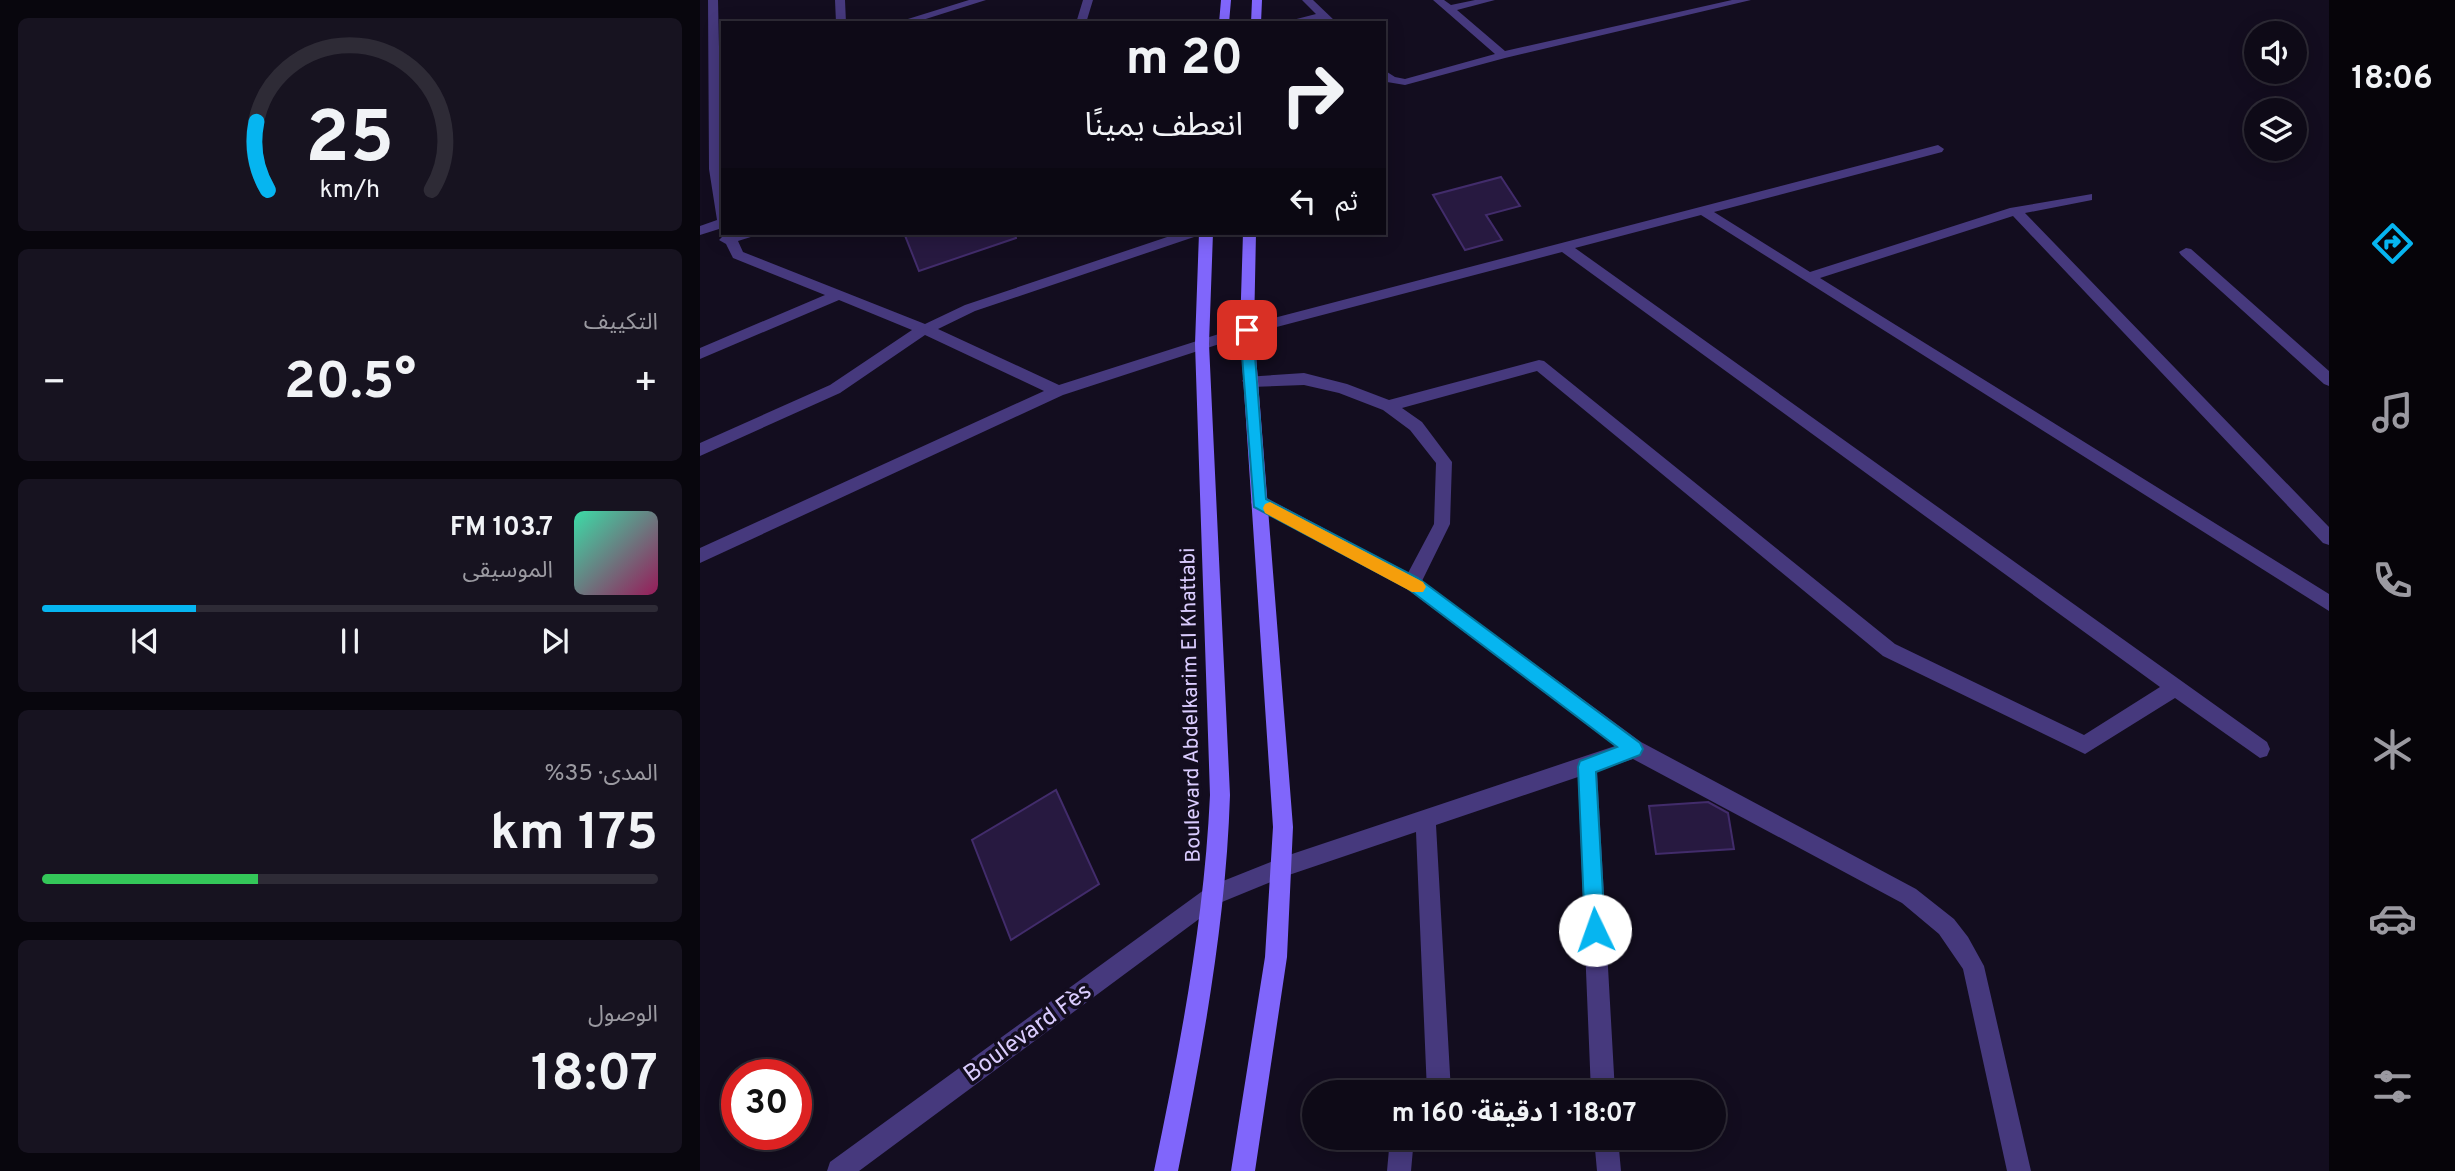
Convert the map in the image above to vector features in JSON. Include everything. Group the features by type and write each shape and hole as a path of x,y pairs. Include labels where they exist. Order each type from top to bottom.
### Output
{"street":[{"path":"713,0 707,30 704,157 711,200 721,229"},
{"path":"840,0 841,21"},
{"path":"907,21 981,0"},
{"path":"1082,21 1088,0"},
{"path":"1224,21 1226,0"},
{"path":"1256,21 1257,0"},
{"path":"1307,0 1328,19"},
{"path":"1438,0 1503,55"},
{"path":"1448,9 1490,0"},
{"path":"1386,75 1391,80 1405,82 1503,55 1746,0"},
{"path":"1307,21 1328,19"},
{"path":"700,556 1058,391 1247,330 1938,149"},
{"path":"704,157 721,152"},
{"path":"1808,277 2015,211 2087,197"},
{"path":"1703,211 2329,603"},
{"path":"2015,211 2329,538"},
{"path":"700,231 719,224"},
{"path":"724,235 738,255 924,329 1058,391"},
{"path":"726,240 742,235"},
{"path":"700,450 835,389 924,329 970,308 1186,235"},
{"name":"Boulevard Abdelkarim El Khattabi","path":"1166,1171 1196,1031 1215,894 1220,795 1202,344 1206,235"},
{"path":"1242,1171 1276,974 1283,867 1283,827 1247,330 1250,235"},
{"path":"1564,247 2260,749"},
{"path":"2186,252 2329,380"},
{"path":"700,354 836,296"},
{"path":"1388,406 1539,365 1889,650 2085,745 2175,688"},
{"path":"1250,381 1304,379 1342,388 1388,406 1416,426 1444,462 1442,524 1412,583"},
{"path":"1259,502 1412,583 1634,749 1931,909 1957,937 1973,966 2019,1171"},
{"name":"Boulevard Fès","path":"839,1171 1215,894 1283,867 1634,749"},
{"path":"1587,767 1602,1080"},
{"path":"1426,820 1438,1080"},
{"path":"1399,1171 1401,1150"},
{"path":"1607,1150 1609,1171"}],"building":[{"path":"1501,177 1520,206 1486,215 1502,240 1465,250 1433,195"},
{"path":"905,235 1015,235 1016,238 919,271"},
{"path":"1056,790 1099,884 1011,940 972,840"},
{"path":"1708,802 1728,813 1734,849 1656,854 1649,806"}],"slow traffic":[{"path":"1270,508 1418,587"}],"route":[{"path":"1247,330 1259,502 1412,583 1634,749 1587,767 1595,930"}]}
